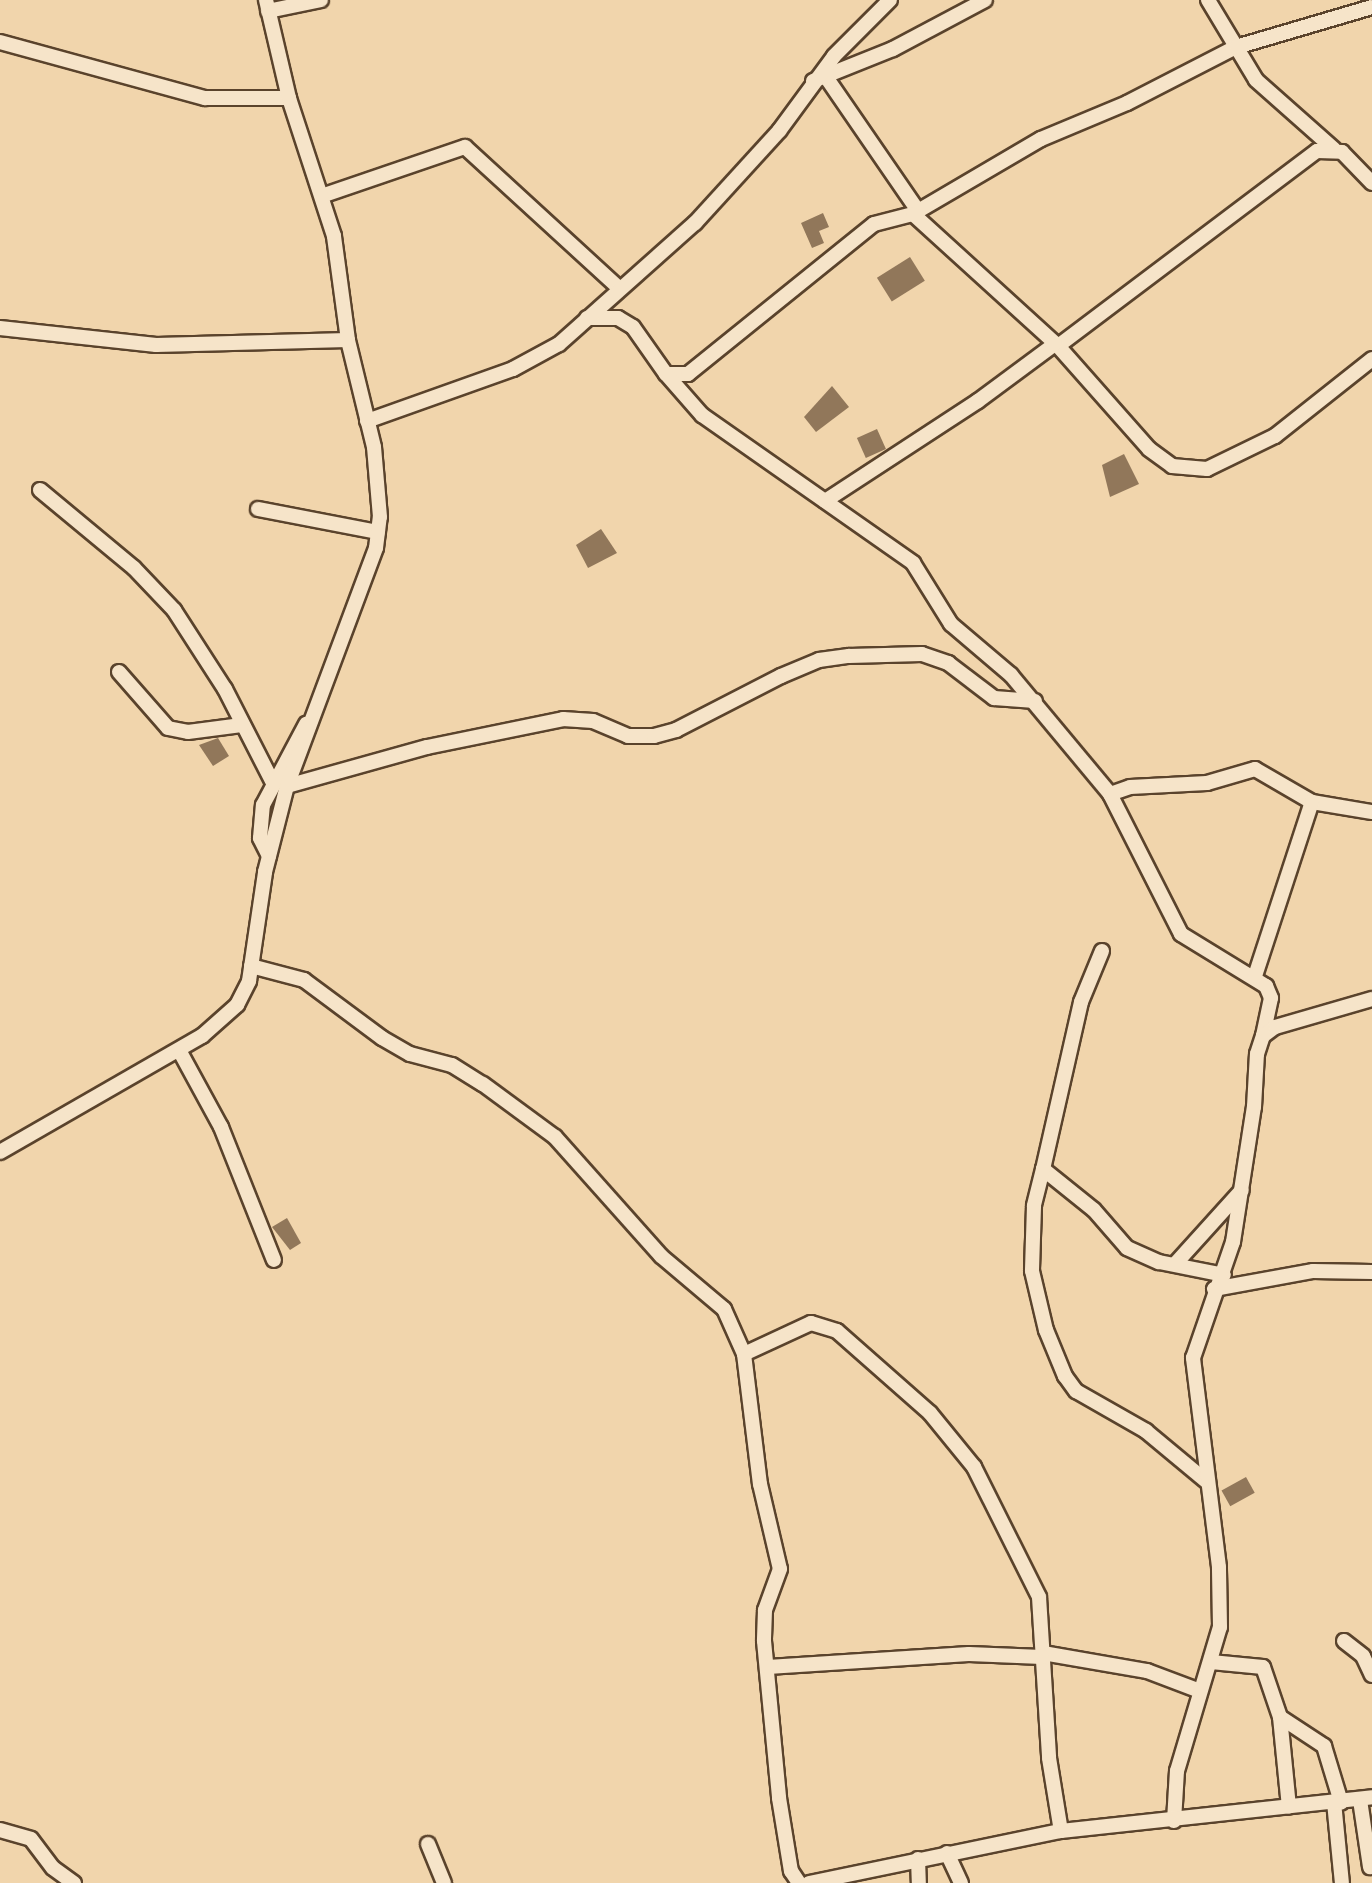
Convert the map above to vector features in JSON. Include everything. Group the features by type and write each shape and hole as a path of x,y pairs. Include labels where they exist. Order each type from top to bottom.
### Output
{"street":[{"path":"0,1152 179,1050 237,1005 251,966 279,783 312,718 370,565 378,532 374,447 348,340 324,195 289,98 267,6 321,0"},
{"path":"367,421 513,369 559,344 732,184 890,0"},
{"path":"820,79 985,0"},
{"path":"1208,0 1256,80 1372,183"},
{"path":"666,374 697,369 874,224 915,212 1041,139 1127,103 1236,47 1372,7"},
{"path":"0,42 205,98 289,98"},
{"path":"820,79 915,212 1057,345 1149,449 1172,466 1194,470 1219,465 1275,436 1372,359"},
{"path":"324,195 465,147 620,289"},
{"path":"825,501 1057,345 1317,151 1334,149"},
{"path":"587,318 618,318 633,327 666,374 702,415 913,563 951,624 1035,701 1110,794 1173,925 1181,934 1255,976 1282,1011 1298,1017"},
{"path":"0,328 156,345 348,340"},
{"path":"40,490 166,601 225,689 242,725 279,783"},
{"path":"258,509 378,532"},
{"path":"279,783 427,747 563,719 593,721 628,736 654,736 807,665 849,656 922,654 948,663 994,698 1035,701"},
{"path":"119,672 168,728 188,732 242,725"},
{"path":"1110,794 1130,787 1207,783 1255,769 1312,802 1372,812"},
{"path":"1255,976 1312,802"},
{"path":"1102,951 1081,1002 1034,1206 1032,1271 1046,1330 1065,1376 1076,1391 1146,1431 1206,1481"},
{"path":"251,966 304,980 382,1038 410,1054 452,1065 555,1137 661,1256 717,1300 744,1354 760,1484 780,1569 765,1610 768,1667 779,1798 791,1871 799,1883"},
{"path":"1174,1821 1177,1771 1211,1662 1221,1589 1193,1358 1214,1289 1224,1275 1242,1190 1271,998"},
{"path":"1263,1036 1298,1017 1372,999"},
{"path":"179,1050 221,1127 274,1260"},
{"path":"1043,1169 1094,1210 1127,1248 1224,1275"},
{"path":"1176,1263 1242,1190"},
{"path":"1214,1289 1313,1271 1372,1272"},
{"path":"744,1354 786,1332 822,1325 837,1331 930,1413 974,1467 1031,1577 1044,1621 1042,1655 1049,1758 1061,1831"},
{"path":"1344,1641 1363,1656 1372,1675"},
{"path":"768,1667 969,1654 1042,1655 1147,1671 1200,1691"},
{"path":"1211,1662 1263,1667 1280,1717 1289,1807"},
{"path":"1280,1717 1321,1741 1338,1802 1342,1883"},
{"path":"809,1883 1061,1831 1366,1798 1370,1867"},
{"path":"0,1830 31,1839 53,1868 74,1883"},
{"path":"428,1844 444,1883"},
{"path":"947,1853 961,1883"},
{"path":"918,1859 919,1883"}],"building":[{"path":"823,213 829,227 819,231 824,243 812,248 801,223"},
{"path":"910,257 925,281 892,301 877,278"},
{"path":"832,386 849,407 816,432 804,417"},
{"path":"877,429 886,449 866,458 857,438"},
{"path":"1124,454 1139,484 1110,497 1102,465"},
{"path":"601,529 617,553 588,568 576,545"},
{"path":"218,738 229,756 213,766 199,745"},
{"path":"287,1218 301,1243 290,1250 272,1227"},
{"path":"1246,1477 1255,1493 1230,1506 1222,1491"}]}
